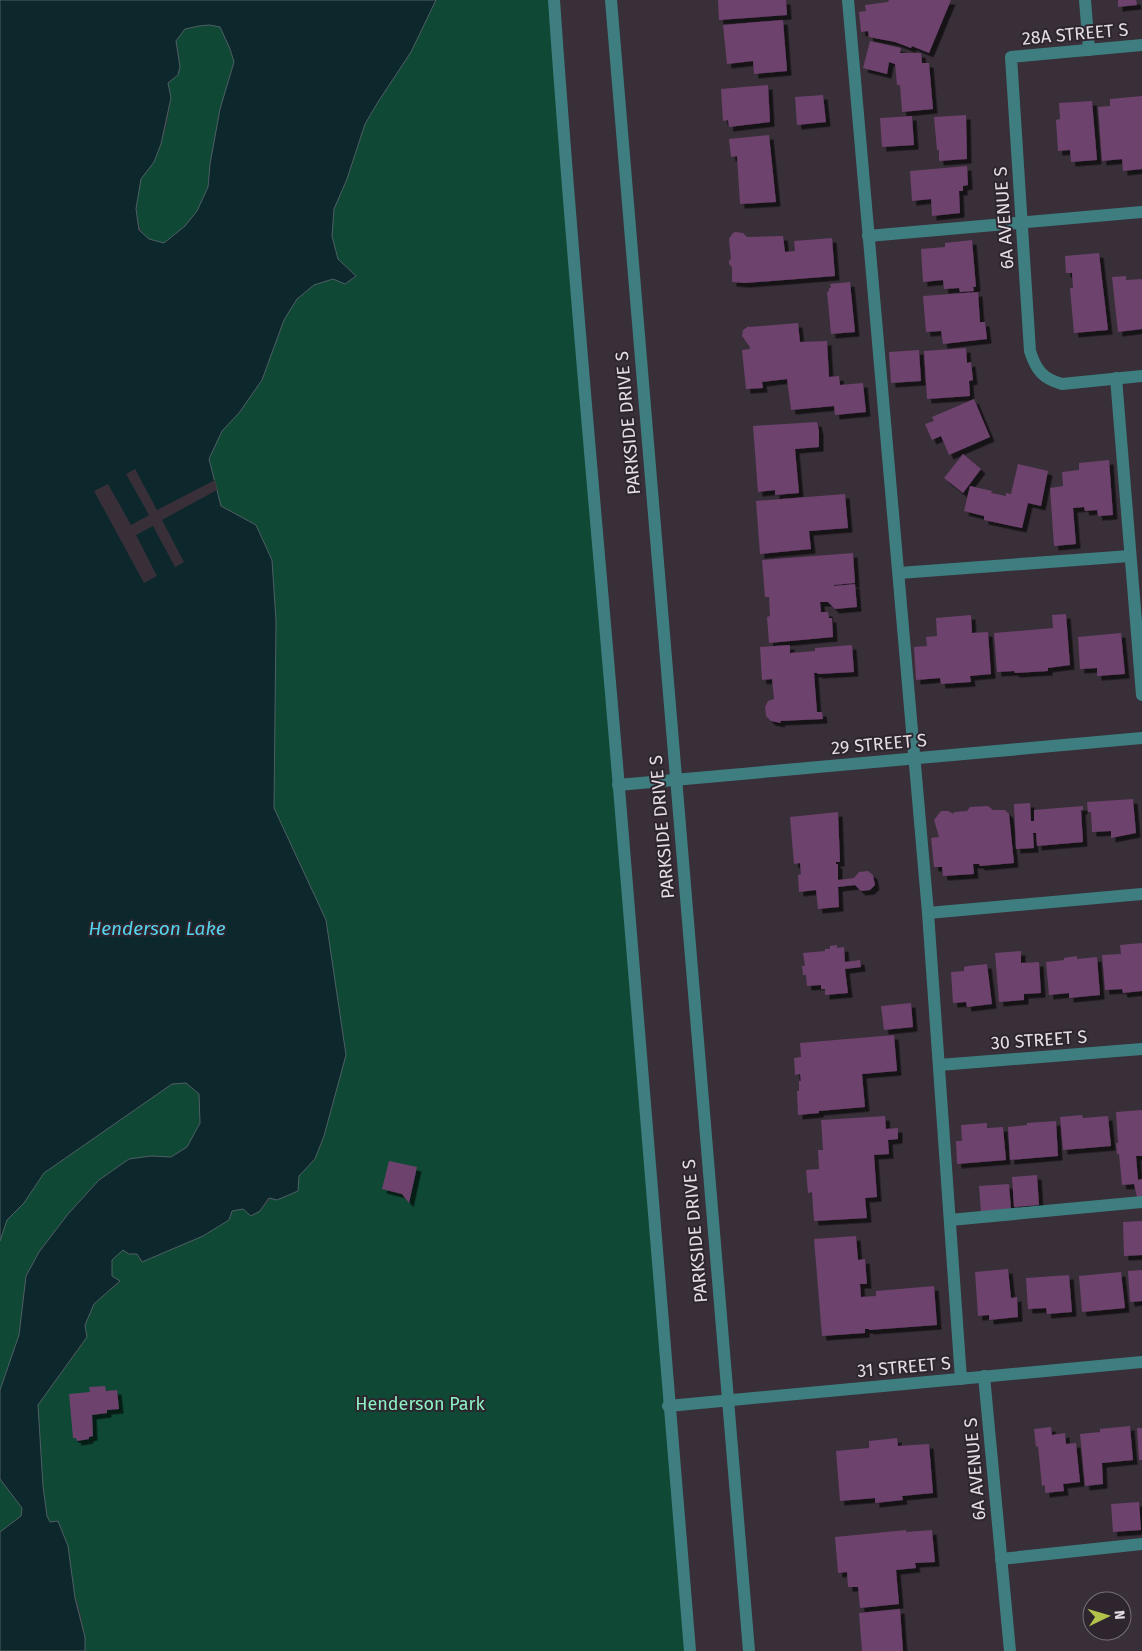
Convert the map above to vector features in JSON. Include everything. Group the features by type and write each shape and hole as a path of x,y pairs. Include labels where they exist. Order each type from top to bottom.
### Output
{"street":[{"path":"554,0 567,184 690,1651"},
{"name":"PARKSIDE DRIVE S","path":"611,0 749,1651"},
{"path":"848,0 928,912 961,1379"},
{"path":"1085,0 1089,50"},
{"name":"28A STREET S","path":"1011,57 1142,46"},
{"name":"6A AVENUE S","path":"1011,57 1030,351 1035,366 1052,381 1062,384 1116,378"},
{"path":"868,236 1142,212"},
{"path":"1142,376 1116,378 1142,695"},
{"path":"899,573 1130,556"},
{"name":"29 STREET S","path":"618,785 1142,738"},
{"path":"928,912 1142,894"},
{"name":"30 STREET S","path":"939,1065 1142,1049"},
{"path":"950,1220 1142,1202"},
{"name":"31 STREET S","path":"668,1406 1142,1362"},
{"name":"6A AVENUE S","path":"984,1376 1010,1651"},
{"path":"1001,1559 1142,1544"}],"green space":[{"name":"Henderson Park","path":"436,0 554,0 690,1651 85,1651 84,1634 77,1600 52,1532 44,1503 38,1405 82,1345 85,1325 94,1304 120,1282 112,1276 112,1260 123,1250 137,1254 141,1261 232,1211 243,1209 260,1211 306,1168 326,920 274,808 276,621 272,561 256,525 221,506 209,459 222,431 239,413 262,380 284,320 297,299 314,285 333,279 355,276 338,260 332,236 334,209 347,179 365,124 411,52"},
{"path":"209,25 220,27 234,62 220,109 210,164 208,187 197,211 185,226 164,243 154,241 144,235 140,228 137,212 139,186 142,176 154,161 164,133 170,101 168,83 178,75 179,55 176,41 185,29"},
{"path":"186,1083 199,1094 200,1123 187,1147 171,1157 151,1156 99,1180 68,1214 39,1252 26,1276 19,1335 0,1390 0,1241 7,1220 24,1203 43,1173 172,1084"},
{"path":"0,1479 22,1508 21,1516 0,1532"}],"water":[{"name":"Henderson Lake","path":"0,0 436,0 411,52 365,124 347,179 334,209 332,236 338,259 356,276 345,284 333,279 314,285 297,299 284,320 262,380 239,413 222,431 209,459 221,506 256,525 272,560 276,621 274,808 326,920 346,1055 324,1136 315,1159 299,1176 298,1191 277,1200 269,1198 260,1211 251,1216 243,1209 232,1211 229,1220 203,1236 142,1262 137,1254 129,1254 123,1250 112,1260 112,1276 120,1281 94,1304 85,1325 87,1337 38,1405 43,1486 47,1516 50,1522 58,1521 68,1546 75,1598 85,1637 85,1651 0,1651 0,1532 21,1516 22,1508 0,1479 0,1390 19,1335 26,1276 39,1252 68,1214 99,1180 129,1159 151,1156 171,1157 187,1147 200,1123 199,1094 186,1083 172,1084 44,1173 24,1203 7,1220 0,1241","holes":["209,25 220,27 234,62 220,109 210,164 208,187 197,211 185,226 164,243 149,239 139,230 136,209 141,179 154,162 161,144 171,98 168,83 178,75 180,67 176,41 185,29"]}],"pier":[{"path":"135,469 157,510 215,480 217,490 162,520 184,562 175,567 153,526 136,535 157,576 144,583 94,491 108,484 131,525 149,515 126,474"}],"building":[{"path":"718,0 786,0 787,15 719,20"},
{"path":"889,0 951,0 929,53 912,46 911,48 895,42 869,37 868,31 861,32 859,12 866,11 865,5 888,2"},
{"path":"1118,0 1136,0 1137,5 1118,7"},
{"path":"783,20 787,71 754,74 753,61 727,64 723,25"},
{"path":"870,41 901,48 900,53 921,53 922,63 929,63 933,109 902,112 900,85 897,85 895,64 889,62 887,74 863,68"},
{"path":"768,85 770,122 729,127 728,120 723,121 721,89"},
{"path":"823,95 826,122 797,125 795,97"},
{"path":"1142,96 1142,169 1123,171 1122,159 1102,161 1098,107 1110,106 1110,99"},
{"path":"1092,101 1097,160 1071,162 1070,150 1058,151 1056,120 1060,119 1059,103"},
{"path":"966,115 967,159 939,161 934,117"},
{"path":"912,116 914,145 882,147 880,118"},
{"path":"769,135 776,202 740,204 737,156 731,157 729,139"},
{"path":"967,166 968,185 963,186 963,191 959,191 960,213 932,216 931,199 912,201 910,171"},
{"path":"735,232 743,233 747,237 783,236 785,252 795,251 794,241 832,238 835,276 745,283 732,282 732,267 729,264 731,259 729,239"},
{"path":"972,240 976,287 973,287 974,291 960,292 959,288 944,289 943,280 923,282 921,249 945,247 945,243"},
{"path":"1099,253 1108,330 1074,333 1070,288 1073,288 1072,273 1066,273 1065,256"},
{"path":"1126,276 1126,280 1142,279 1142,329 1118,332 1112,277"},
{"path":"850,282 855,332 831,334 827,292 831,288 830,284"},
{"path":"978,292 980,322 985,322 987,339 943,344 941,331 926,332 923,296"},
{"path":"798,323 800,342 827,341 829,377 839,376 840,385 863,383 866,412 835,415 834,406 791,410 787,379 762,382 763,388 746,389 742,350 750,349 750,347 742,336 743,330 749,326"},
{"path":"966,348 967,363 971,362 973,380 969,381 970,396 927,399 924,351"},
{"path":"919,350 921,381 891,383 889,352"},
{"path":"974,399 990,437 949,455 941,436 932,440 925,424 934,421 932,417"},
{"path":"817,422 819,447 795,449 799,493 775,495 775,490 758,492 753,426"},
{"path":"963,454 981,469 963,493 944,478"},
{"path":"1109,460 1113,515 1098,516 1097,510 1085,511 1084,507 1073,508 1076,544 1054,546 1050,488 1063,486 1062,472 1079,470 1079,463"},
{"path":"1018,464 1048,471 1041,506 1028,503 1022,528 984,520 984,516 964,511 970,486 1006,496 1006,493 1011,494"},
{"path":"845,494 848,528 809,531 811,549 760,554 756,501"},
{"path":"853,553 855,583 834,586 855,584 857,607 835,609 828,602 820,602 821,612 828,612 829,618 832,618 833,637 769,643 767,617 770,616 769,597 765,597 762,560"},
{"path":"1066,614 1070,665 1048,668 1048,671 997,672 994,633 1053,628 1052,615"},
{"path":"971,615 972,633 988,632 991,674 970,676 971,682 941,684 940,678 916,680 914,647 927,646 926,637 937,636 936,618"},
{"path":"1121,633 1125,674 1097,676 1097,668 1080,669 1078,637"},
{"path":"790,645 790,653 815,651 815,648 852,645 854,672 814,673 817,712 822,712 823,719 780,721 781,723 771,721 766,716 765,707 768,701 774,699 772,679 762,680 760,647"},
{"path":"1133,799 1136,833 1111,838 1111,831 1092,832 1091,812 1088,812 1087,802"},
{"path":"1030,803 1031,821 1034,821 1034,810 1083,806 1083,810 1081,810 1083,842 1037,846 1036,833 1033,833 1034,848 1016,849 1014,804"},
{"path":"988,806 993,810 1005,810 1009,814 1014,863 980,866 979,864 973,864 974,874 943,876 942,867 934,867 931,838 939,837 934,820 941,811 948,811 954,814 954,812 967,811 970,807"},
{"path":"838,812 840,862 836,862 836,864 838,864 838,880 854,878 859,872 868,871 873,875 875,885 870,890 861,891 855,885 838,887 839,907 818,909 816,890 799,892 798,875 801,874 800,863 794,864 790,817"},
{"path":"1142,943 1142,991 1123,993 1122,989 1105,990 1102,955 1121,954 1120,945"},
{"path":"837,945 837,948 844,947 845,962 860,960 861,967 845,969 848,993 825,995 825,989 821,989 821,985 807,986 806,975 803,975 802,966 805,966 803,953 825,951 825,949 830,949 830,946"},
{"path":"1021,951 1021,963 1039,962 1041,993 1024,994 1024,1000 999,1002 995,953"},
{"path":"1077,956 1077,959 1097,957 1100,995 1069,998 1069,993 1049,995 1046,962"},
{"path":"987,964 992,1004 967,1007 966,1002 953,1003 951,972 964,971 964,967 968,966"},
{"path":"911,1003 913,1027 884,1030 881,1006"},
{"path":"894,1035 897,1071 862,1074 865,1107 798,1115 797,1091 799,1091 799,1081 801,1081 800,1074 795,1075 794,1058 801,1057 800,1043"},
{"path":"1142,1110 1142,1156 1136,1156 1138,1180 1142,1179 1142,1197 1137,1197 1134,1184 1122,1185 1116,1143 1118,1143 1116,1112"},
{"path":"1082,1115 1083,1118 1108,1116 1111,1146 1063,1150 1060,1117"},
{"path":"885,1116 886,1129 898,1128 898,1139 888,1140 889,1154 874,1155 877,1197 865,1198 867,1218 814,1221 812,1192 808,1193 806,1170 819,1169 818,1150 823,1150 821,1120"},
{"path":"1056,1121 1058,1156 1010,1160 1008,1127 1027,1125 1027,1123"},
{"path":"987,1123 987,1128 1003,1127 1006,1160 957,1164 956,1141 962,1141 961,1125"},
{"path":"389,1161 417,1167 409,1203 402,1194 382,1189"},
{"path":"1037,1175 1039,1205 1014,1207 1012,1177"},
{"path":"1009,1184 1011,1209 981,1212 979,1186"},
{"path":"1142,1221 1142,1255 1124,1256 1123,1222"},
{"path":"856,1236 858,1260 865,1259 867,1284 860,1284 861,1297 876,1296 876,1291 934,1286 937,1325 865,1329 865,1333 822,1336 814,1239"},
{"path":"1008,1269 1011,1298 1017,1297 1018,1317 989,1320 989,1315 978,1316 975,1272"},
{"path":"1142,1270 1142,1301 1130,1302 1128,1271"},
{"path":"1121,1272 1125,1308 1082,1312 1079,1276"},
{"path":"1069,1275 1072,1312 1047,1314 1046,1308 1028,1309 1026,1278"},
{"path":"105,1386 106,1391 117,1390 119,1409 107,1410 107,1413 92,1415 93,1436 89,1437 89,1439 77,1441 76,1438 73,1438 69,1394 90,1392 89,1387"},
{"path":"1130,1426 1133,1460 1102,1463 1103,1484 1085,1486 1080,1434 1100,1432 1100,1429"},
{"path":"1051,1427 1052,1435 1065,1433 1066,1444 1076,1443 1080,1482 1063,1484 1064,1491 1045,1493 1045,1485 1042,1486 1038,1446 1036,1447 1034,1429"},
{"path":"1137,1428 1142,1428 1142,1460 1139,1460"},
{"path":"897,1438 898,1446 929,1444 933,1493 902,1496 903,1500 875,1503 875,1498 840,1501 836,1451 869,1448 869,1441"},
{"path":"1139,1502 1141,1530 1113,1532 1111,1504"},
{"path":"906,1530 906,1532 932,1530 935,1562 915,1563 916,1568 896,1570 899,1604 860,1608 858,1587 848,1587 847,1572 838,1573 835,1537"},
{"path":"900,1609 903,1651 862,1651 859,1613"}]}
